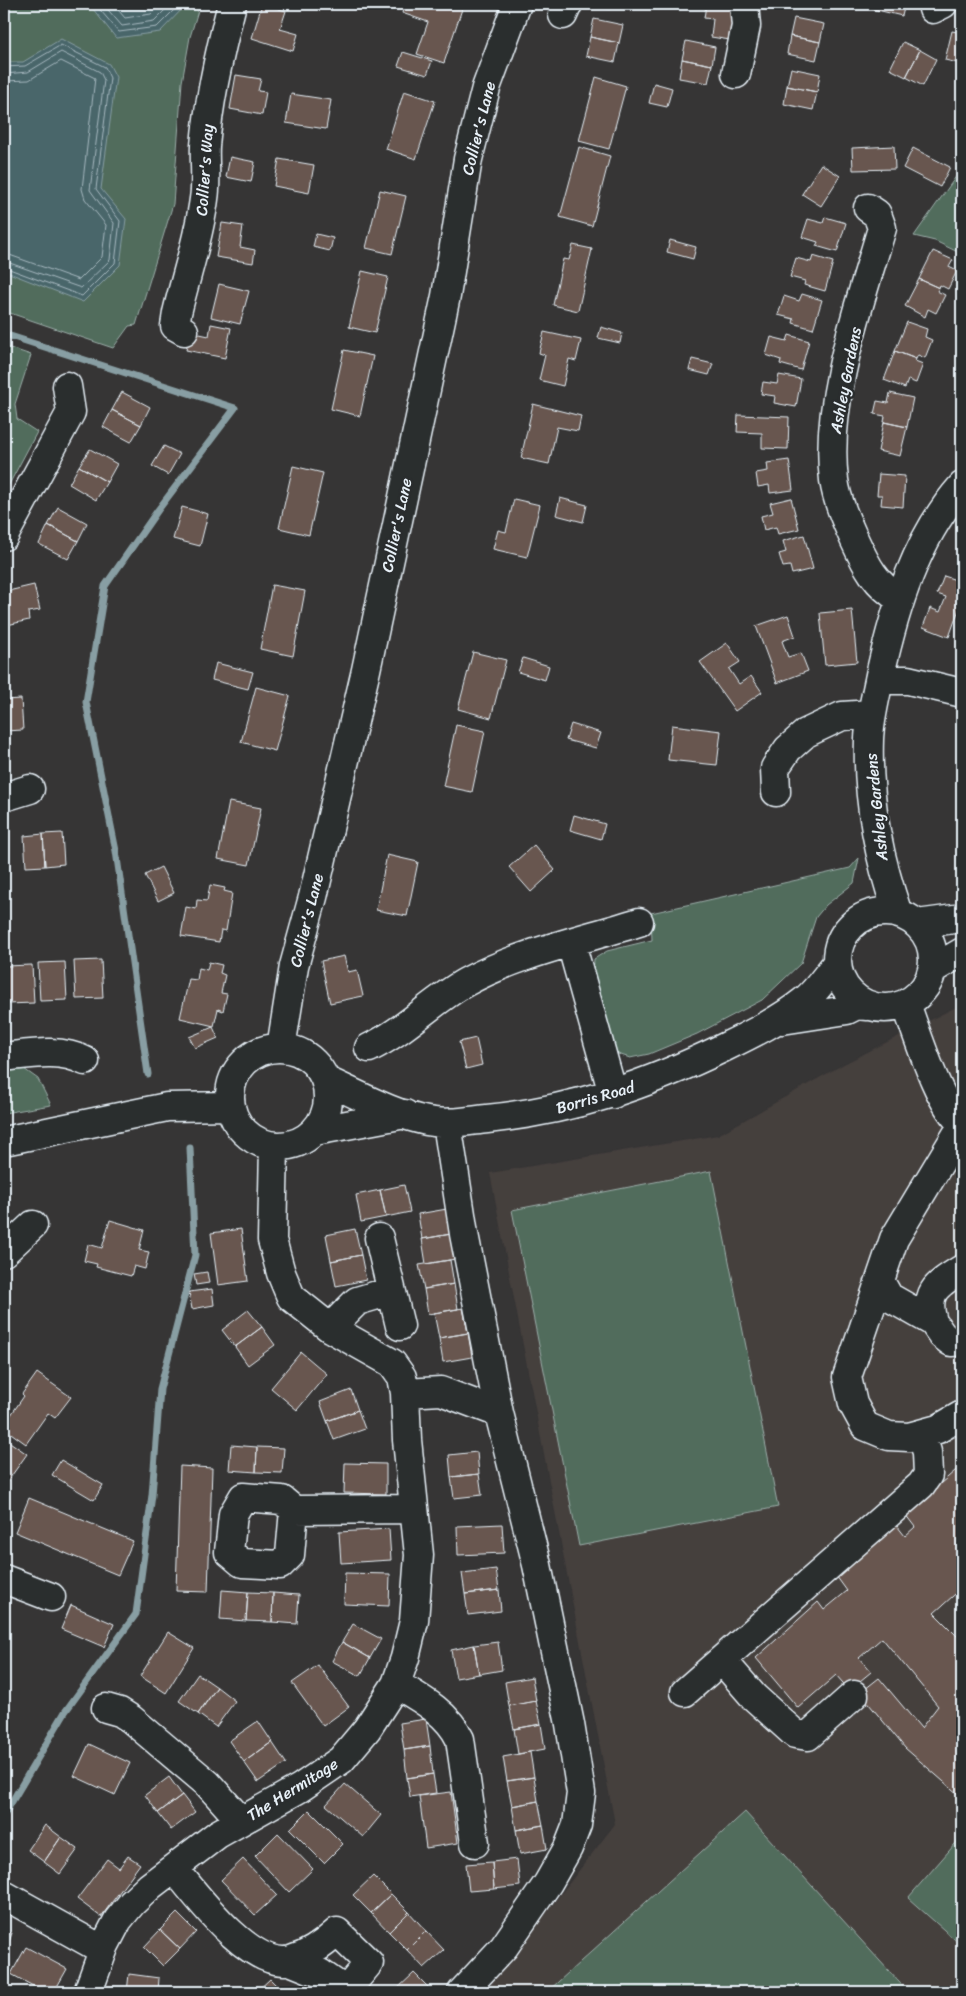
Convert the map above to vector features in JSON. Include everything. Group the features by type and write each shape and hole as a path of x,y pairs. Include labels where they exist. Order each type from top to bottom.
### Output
{"street":[{"name":"Collier's Way","path":"184,331 175,326 176,314 198,237 205,197 205,146 211,100 218,55 232,4"},
{"name":"Collier's Lane","path":"281,1048 294,966 313,896 366,670 446,296 468,159 486,88 516,4"},
{"path":"736,74 746,26 744,4"},
{"name":"Ashley Gardens","path":"868,208 877,214 882,228 861,300 842,379 833,443 834,480 842,512 873,577 886,591 900,599"},
{"path":"4,536 71,412 68,386"},
{"name":"Ashley Gardens","path":"907,919 883,870 870,782 869,738 872,714 900,599 913,566 936,522 962,486"},
{"path":"879,680 908,680 962,693"},
{"path":"776,792 775,768 788,749 806,733 842,716 872,714"},
{"path":"4,797 30,789"},
{"name":"Ashley Gardens","path":"865,916 883,870"},
{"path":"907,919 930,944 933,969 928,983 919,996 893,1009 867,1006 846,989 839,977 836,964 838,946 846,930 865,916 877,912 907,919 962,918"},
{"path":"369,1048 388,1039 466,982 516,960 639,922"},
{"path":"571,943 613,1094"},
{"path":"933,969 962,952"},
{"name":"Borris Road","path":"325,1080 405,1114 427,1121 447,1123 520,1116 613,1094 695,1062 774,1022 805,1001 836,964"},
{"path":"906,1004 938,1086 956,1119 962,1124 894,1239 847,1377 853,1404 865,1426 889,1436 909,1438 938,1429 962,1414"},
{"name":"Borris Road","path":"774,1022 847,1010 857,1005 867,1006"},
{"path":"281,1048 295,1051 311,1060 325,1080 328,1091 327,1108 315,1131 295,1144 274,1146 256,1141 238,1125 231,1106 231,1084 239,1068 253,1055 263,1050 281,1048"},
{"path":"4,1057 50,1053 73,1055 84,1061"},
{"path":"4,1140 167,1107 231,1106"},
{"name":"Borris Road","path":"315,1131 405,1114"},
{"path":"447,1123 464,1234 499,1413 538,1565 570,1724 581,1793 577,1825 568,1848 548,1883 504,1947 462,1992"},
{"name":"The Hermitage","path":"88,1992 103,1950 118,1920 132,1903 218,1834 300,1788 341,1760 367,1729 396,1684 405,1658 418,1595 419,1554 413,1509 405,1392 402,1376 392,1363 330,1328 291,1297 281,1273 272,1240 274,1146"},
{"path":"4,1252 32,1225"},
{"path":"379,1238 400,1326"},
{"path":"933,1322 929,1309 929,1298 936,1288 962,1269"},
{"path":"880,1281 889,1297 933,1322 951,1342 962,1341"},
{"path":"330,1328 357,1301 391,1290"},
{"path":"405,1392 441,1391 499,1413"},
{"path":"685,1692 921,1485 928,1476 927,1452 921,1434"},
{"path":"294,1510 413,1509"},
{"path":"4,1579 51,1597"},
{"path":"722,1660 754,1697 795,1734 808,1736 854,1695"},
{"path":"396,1684 420,1698 453,1724 460,1739 475,1843"},
{"name":"The Hermitage","path":"106,1708 120,1712 131,1719 208,1784 241,1821"},
{"path":"174,1868 200,1900 246,1946 266,1957 290,1960"},
{"path":"4,1889 103,1950"}],"shaded area":[{"path":"962,1004 962,1992 485,1992 615,1824 490,1173 718,1135 844,1064"}],"green space":[{"path":"4,4 200,4 190,37 182,82 173,204 136,325 129,326 113,348 4,311"},
{"path":"962,168 962,254 935,241 914,236"},
{"path":"4,346 31,355 15,404 17,419 37,432 4,494"},
{"path":"859,858 854,883 826,905 816,917 801,963 762,1000 697,1034 649,1054 630,1058 618,1054 613,1046 593,977 594,959 607,951 652,940 651,913 850,868"},
{"path":"24,1069 38,1079 51,1105 4,1113 4,1071"},
{"path":"711,1171 778,1507 579,1546 512,1210"},
{"path":"745,1812 908,1992 547,1992"},
{"path":"962,1836 962,1946 908,1898"}],"water":[{"path":"89,4 187,4 160,32 116,38"},
{"path":"61,39 109,64 116,77 101,189 126,219 120,265 83,302 4,271 4,62 23,62"}],"building":[{"path":"262,4 286,11 280,29 298,34 293,51 252,38"},
{"path":"405,4 456,4 463,6 444,63 417,54 428,22 402,13"},
{"path":"594,4 611,4 610,9 594,6"},
{"path":"874,4 905,4 902,16 873,9"},
{"path":"706,5 734,8 730,40 711,37 713,19 704,18"},
{"path":"794,18 824,24 820,42 790,36"},
{"path":"594,19 623,25 619,43 590,37"},
{"path":"952,31 962,33 962,64 945,60"},
{"path":"790,36 820,42 816,60 787,54"},
{"path":"590,37 619,43 615,62 586,56"},
{"path":"686,41 715,47 712,65 682,59"},
{"path":"903,42 920,50 906,77 890,69"},
{"path":"920,50 936,59 923,86 906,77"},
{"path":"403,52 432,61 427,75 398,66"},
{"path":"682,59 712,65 708,83 679,78"},
{"path":"791,68 820,74 817,92 787,86"},
{"path":"236,75 261,79 258,91 266,92 262,115 230,109"},
{"path":"596,77 626,86 609,149 579,141"},
{"path":"654,83 672,88 667,107 649,103"},
{"path":"787,86 817,92 813,110 784,104"},
{"path":"404,91 435,101 416,159 386,149"},
{"path":"291,94 331,100 326,129 286,123"},
{"path":"894,146 895,169 853,170 852,148"},
{"path":"579,147 610,156 592,226 560,217"},
{"path":"913,148 950,167 940,187 903,168"},
{"path":"230,157 255,162 251,182 226,177"},
{"path":"279,159 314,165 309,193 274,186"},
{"path":"821,164 840,176 821,206 802,194"},
{"path":"380,190 406,196 392,254 366,248"},
{"path":"825,217 846,223 837,252 816,246 818,242 802,237 808,219 823,223"},
{"path":"222,223 243,226 240,247 255,250 253,263 216,257"},
{"path":"316,234 333,238 330,251 313,247"},
{"path":"670,240 696,247 693,259 667,252"},
{"path":"573,245 592,249 578,311 553,305 563,259 569,260"},
{"path":"933,251 953,260 949,267 957,271 948,289 940,285 939,288 919,279"},
{"path":"813,256 833,262 825,291 804,285 805,281 790,277 796,258 811,262"},
{"path":"362,271 388,277 375,333 349,327"},
{"path":"919,279 939,288 937,291 945,295 936,313 928,309 925,317 905,306"},
{"path":"219,284 249,291 240,324 211,317"},
{"path":"802,294 822,300 813,329 793,323 794,319 778,315 784,296 799,301"},
{"path":"907,322 927,329 925,337 932,340 925,358 918,355 916,359 895,351"},
{"path":"211,324 231,328 225,358 186,350 190,332 209,336"},
{"path":"601,327 622,333 620,343 598,338"},
{"path":"544,332 581,340 576,361 569,359 563,386 539,380 545,355 539,353"},
{"path":"789,335 809,341 801,370 780,364 781,360 766,355 771,337 787,341"},
{"path":"344,350 373,356 360,416 331,409"},
{"path":"895,351 916,359 915,361 923,364 916,383 908,380 905,388 884,380"},
{"path":"692,359 713,364 709,375 689,370"},
{"path":"779,375 801,379 796,407 774,403 775,396 761,394 763,382 777,384"},
{"path":"122,392 150,407 141,425 112,410"},
{"path":"890,393 913,398 907,427 884,422 885,416 874,414 877,401 888,403"},
{"path":"533,404 581,416 578,431 557,427 549,464 521,458"},
{"path":"112,410 141,425 131,442 103,427"},
{"path":"738,415 789,417 788,449 762,448 762,433 737,432"},
{"path":"884,422 907,427 900,456 878,451"},
{"path":"164,446 180,454 168,475 152,466"},
{"path":"90,449 117,464 107,482 79,466"},
{"path":"789,460 793,490 770,493 769,485 758,487 756,473 768,471 767,463"},
{"path":"79,466 107,482 96,500 69,484"},
{"path":"293,466 323,473 309,535 279,528"},
{"path":"879,474 905,476 903,507 881,505 882,495 877,495"},
{"path":"560,498 587,505 583,522 556,515"},
{"path":"791,498 799,529 778,534 776,527 764,530 761,516 773,513 770,503"},
{"path":"514,499 540,505 527,557 493,549 498,530 506,532"},
{"path":"58,507 87,523 78,541 48,525"},
{"path":"182,507 208,514 200,546 173,539"},
{"path":"48,525 78,541 68,559 39,544"},
{"path":"804,535 813,569 792,574 790,566 783,567 779,554 786,552 783,541"},
{"path":"944,576 962,582 962,601 949,637 923,627 930,608 940,612 946,597 937,594"},
{"path":"34,585 40,610 28,612 29,620 7,625 4,611 4,592"},
{"path":"272,585 305,591 293,656 260,649"},
{"path":"852,610 857,662 825,665 820,613"},
{"path":"788,615 795,636 782,641 788,657 801,653 808,671 777,683 756,626"},
{"path":"727,643 740,662 729,669 739,684 751,676 762,692 735,711 700,662"},
{"path":"473,652 506,660 491,718 458,709"},
{"path":"523,658 549,666 545,680 518,672"},
{"path":"216,663 253,672 248,689 212,680"},
{"path":"256,687 290,696 275,751 241,742"},
{"path":"21,699 23,730 4,731 4,700"},
{"path":"571,724 601,733 596,748 566,740"},
{"path":"456,725 485,731 472,792 443,786"},
{"path":"672,725 721,731 717,765 668,760"},
{"path":"229,802 261,808 249,865 218,859"},
{"path":"574,815 605,824 601,839 570,830"},
{"path":"62,833 64,864 45,866 43,834"},
{"path":"43,834 45,866 26,867 24,836"},
{"path":"534,845 555,870 531,892 509,867"},
{"path":"387,855 418,862 407,916 376,910"},
{"path":"161,867 174,893 158,901 145,875"},
{"path":"210,885 225,888 224,891 232,893 226,931 221,930 219,942 181,936 186,907 196,909 197,900 207,901"},
{"path":"344,956 348,972 357,970 363,996 330,1003 321,961"},
{"path":"101,960 103,998 76,999 74,961"},
{"path":"65,962 67,1000 40,1001 38,963"},
{"path":"209,962 222,965 220,973 225,975 221,993 227,994 223,1011 218,1009 214,1026 180,1018 189,979 197,980 199,968 207,970"},
{"path":"32,965 34,1003 7,1004 5,966"},
{"path":"213,1027 218,1038 195,1048 189,1037"},
{"path":"476,1038 482,1065 466,1069 459,1042"},
{"path":"404,1185 410,1212 386,1217 380,1190"},
{"path":"380,1190 386,1217 361,1222 356,1195"},
{"path":"447,1209 451,1234 422,1239 418,1214"},
{"path":"110,1220 144,1230 139,1250 149,1252 145,1269 134,1266 131,1276 96,1267 97,1264 84,1261 88,1244 102,1248"},
{"path":"241,1229 248,1281 218,1285 211,1233"},
{"path":"355,1229 361,1255 331,1261 326,1235"},
{"path":"451,1234 455,1259 426,1264 422,1239"},
{"path":"361,1255 366,1280 336,1286 331,1261"},
{"path":"450,1260 454,1284 424,1289 419,1265"},
{"path":"207,1272 209,1283 196,1285 194,1274"},
{"path":"454,1284 458,1309 428,1314 424,1289"},
{"path":"212,1289 214,1305 192,1309 189,1292"},
{"path":"463,1308 468,1333 439,1338 434,1313"},
{"path":"248,1310 262,1327 235,1347 222,1330"},
{"path":"262,1327 275,1345 248,1365 235,1347"},
{"path":"468,1333 472,1357 443,1362 439,1338"},
{"path":"301,1352 327,1374 297,1410 271,1388"},
{"path":"37,1373 71,1397 55,1418 48,1413 26,1444 4,1428 4,1425"},
{"path":"351,1390 358,1410 327,1421 320,1402"},
{"path":"358,1410 365,1429 334,1440 327,1421"},
{"path":"4,1438 27,1454 7,1482 4,1480"},
{"path":"231,1445 257,1447 256,1472 229,1470"},
{"path":"257,1447 284,1448 282,1473 256,1472"},
{"path":"477,1452 479,1474 451,1477 449,1455"},
{"path":"61,1460 103,1485 94,1500 52,1475"},
{"path":"345,1463 386,1464 386,1494 344,1493"},
{"path":"962,1465 962,1588 934,1613 962,1641 962,1791 959,1795 905,1748 860,1693 879,1678 921,1728 938,1706 882,1638 859,1658 871,1672 849,1690 836,1675 798,1708 756,1658 818,1602 824,1610 847,1591 834,1573 894,1522 905,1536 915,1527 905,1514"},
{"path":"180,1466 212,1468 208,1592 176,1591"},
{"path":"479,1474 482,1495 454,1498 451,1477"},
{"path":"29,1498 133,1541 118,1575 15,1532"},
{"path":"502,1524 504,1553 458,1555 457,1526"},
{"path":"389,1529 391,1560 341,1563 339,1532"},
{"path":"496,1569 499,1590 465,1594 462,1573"},
{"path":"345,1573 390,1574 389,1606 344,1604"},
{"path":"222,1590 248,1592 246,1621 220,1619"},
{"path":"499,1590 501,1611 468,1615 465,1594"},
{"path":"248,1592 273,1593 272,1622 246,1621"},
{"path":"273,1593 299,1595 297,1624 272,1622"},
{"path":"71,1605 114,1624 104,1647 61,1629"},
{"path":"353,1624 381,1639 370,1658 342,1642"},
{"path":"168,1632 194,1648 166,1693 140,1676"},
{"path":"342,1642 370,1658 360,1676 332,1661"},
{"path":"498,1642 502,1670 479,1674 474,1645"},
{"path":"474,1645 479,1674 456,1678 451,1650"},
{"path":"318,1665 349,1707 323,1726 292,1683"},
{"path":"198,1674 217,1687 198,1714 179,1701"},
{"path":"532,1677 536,1701 509,1706 505,1682"},
{"path":"217,1687 235,1701 216,1727 198,1714"},
{"path":"536,1701 541,1724 514,1729 509,1706"},
{"path":"426,1719 430,1746 404,1750 400,1723"},
{"path":"258,1721 272,1742 244,1762 229,1741"},
{"path":"541,1724 545,1749 518,1754 514,1729"},
{"path":"272,1742 286,1763 258,1782 244,1762"},
{"path":"89,1744 130,1763 115,1795 74,1776"},
{"path":"430,1746 433,1774 407,1778 404,1750"},
{"path":"530,1752 534,1777 507,1781 503,1757"},
{"path":"433,1774 436,1793 410,1797 407,1778"},
{"path":"169,1777 182,1795 158,1813 145,1795"},
{"path":"534,1777 538,1801 512,1806 507,1781"},
{"path":"345,1784 381,1815 363,1837 326,1805"},
{"path":"451,1792 458,1843 426,1848 419,1796"},
{"path":"182,1795 195,1812 171,1830 158,1813"},
{"path":"538,1801 543,1825 516,1830 512,1806"},
{"path":"309,1810 343,1844 324,1863 290,1829"},
{"path":"45,1825 61,1837 44,1862 28,1850"},
{"path":"543,1825 547,1849 520,1854 516,1830"},
{"path":"278,1833 313,1869 289,1892 255,1856"},
{"path":"61,1837 78,1849 60,1874 44,1862"},
{"path":"128,1856 140,1864 101,1917 77,1899 107,1859 119,1868"},
{"path":"243,1859 277,1895 255,1915 221,1880"},
{"path":"517,1859 520,1886 494,1889 492,1862"},
{"path":"492,1862 494,1889 469,1891 466,1864"},
{"path":"373,1876 391,1894 371,1913 353,1895"},
{"path":"391,1894 409,1912 389,1932 371,1913"},
{"path":"409,1912 426,1931 407,1950 389,1932"},
{"path":"177,1913 196,1932 180,1949 160,1930"},
{"path":"160,1930 180,1949 163,1966 144,1947"},
{"path":"4,1931 12,1933 4,1957"},
{"path":"426,1931 444,1950 424,1968 407,1950"},
{"path":"26,1947 67,1969 54,1992 44,1992 11,1974"},
{"path":"414,1973 431,1990 429,1992 398,1992 396,1990"},
{"path":"129,1974 159,1978 158,1992 127,1992"},
{"path":"270,1979 283,1992 256,1992"}],"waterway":[{"path":"4,334 235,408 158,510 105,586 86,702 116,851 148,1074"},
{"path":"4,1815 65,1712 136,1614 152,1495 160,1389 195,1255 190,1148"}]}
